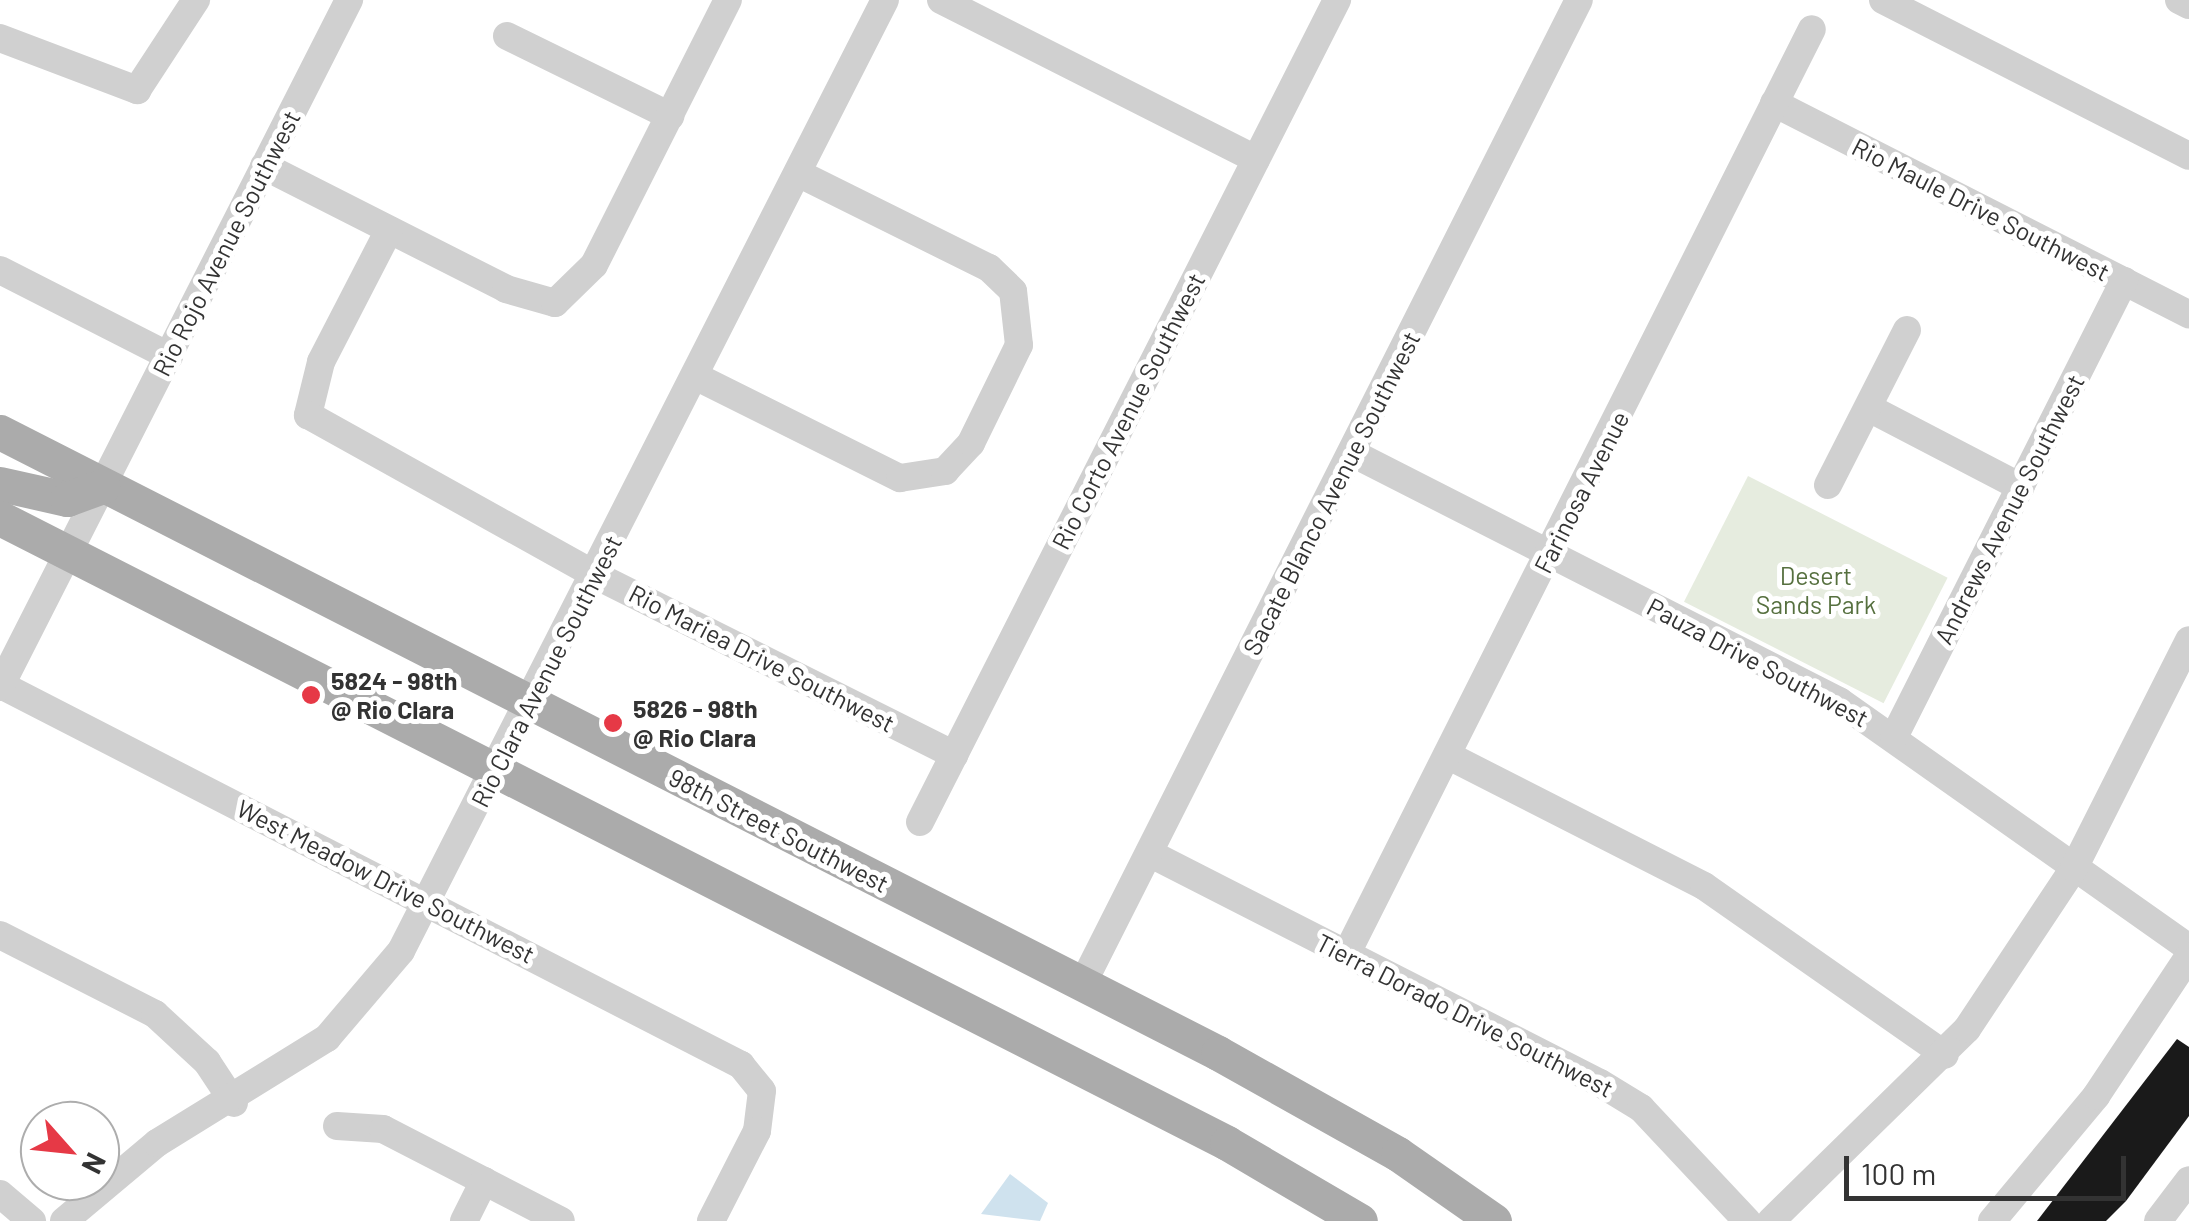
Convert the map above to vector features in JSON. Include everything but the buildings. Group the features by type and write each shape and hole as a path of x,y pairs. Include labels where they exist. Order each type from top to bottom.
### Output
{"main road":[{"name":"98th Street Southwest","path":"0,432 1082,985 1398,1154 1494,1221"},
{"path":"0,484 67,498 103,486"},
{"path":"0,518 1227,1144 1360,1221"}],"street":[{"path":"0,38 138,90 196,0"},
{"name":"Rio Rojo Avenue Southwest","path":"0,686 349,0"},
{"path":"264,166 389,230 555,304 594,266 728,0"},
{"name":"Rio Clara Avenue Southwest","path":"64,1221 157,1143 234,1103 368,996 428,902 885,0"},
{"path":"941,0 1256,159"},
{"name":"Rio Corto Avenue Southwest","path":"920,822 1337,0"},
{"name":"Sacate Blanco Avenue Southwest","path":"1082,985 1578,0"},
{"path":"1884,0 2189,156"},
{"path":"2179,0 2189,5"},
{"name":"Farinosa Avenue","path":"1347,953 1812,29"},
{"path":"507,36 670,116"},
{"name":"Rio Maule Drive Southwest","path":"1774,103 2189,314"},
{"path":"695,376 914,479 959,460 992,398 1022,329 1003,278 798,173"},
{"name":"Rio Mariea Drive Southwest","path":"389,230 321,362 308,416 594,574 954,754"},
{"path":"0,270 169,356"},
{"name":"Andrews Avenue Southwest","path":"1894,737 2124,282"},
{"path":"1828,486 1907,330"},
{"path":"1868,408 2021,486"},
{"name":"Pauza Drive Southwest","path":"1352,453 1550,553 1894,737 2189,948"},
{"path":"1770,1221 1944,1055 2074,868 2189,640"},
{"name":"West Meadow Drive Southwest","path":"0,686 741,1065 762,1091 757,1130 711,1221"},
{"path":"1447,756 1704,886 1944,1055"},
{"name":"Tierra Dorado Drive Southwest","path":"1149,853 1641,1108 1747,1221"},
{"path":"0,935 154,1014 207,1062 234,1103"},
{"path":"1992,1221 2096,1096 2189,956"},
{"path":"337,1126 384,1129 561,1221"},
{"path":"2158,1221 2189,1180"},
{"path":"464,1221 484,1181"},
{"path":"0,1194 32,1221"}],"green space":[{"name":"Desert Sands Park","path":"1748,476 1948,578 1884,703 1684,602"}],"water":[{"path":"1010,1174 1048,1203 1040,1221 981,1214"}],"place":[{"name":"5824 - 98th @ Rio Clara","path":"311,695"},
{"name":"5826 - 98th @ Rio Clara","path":"613,723"}]}
